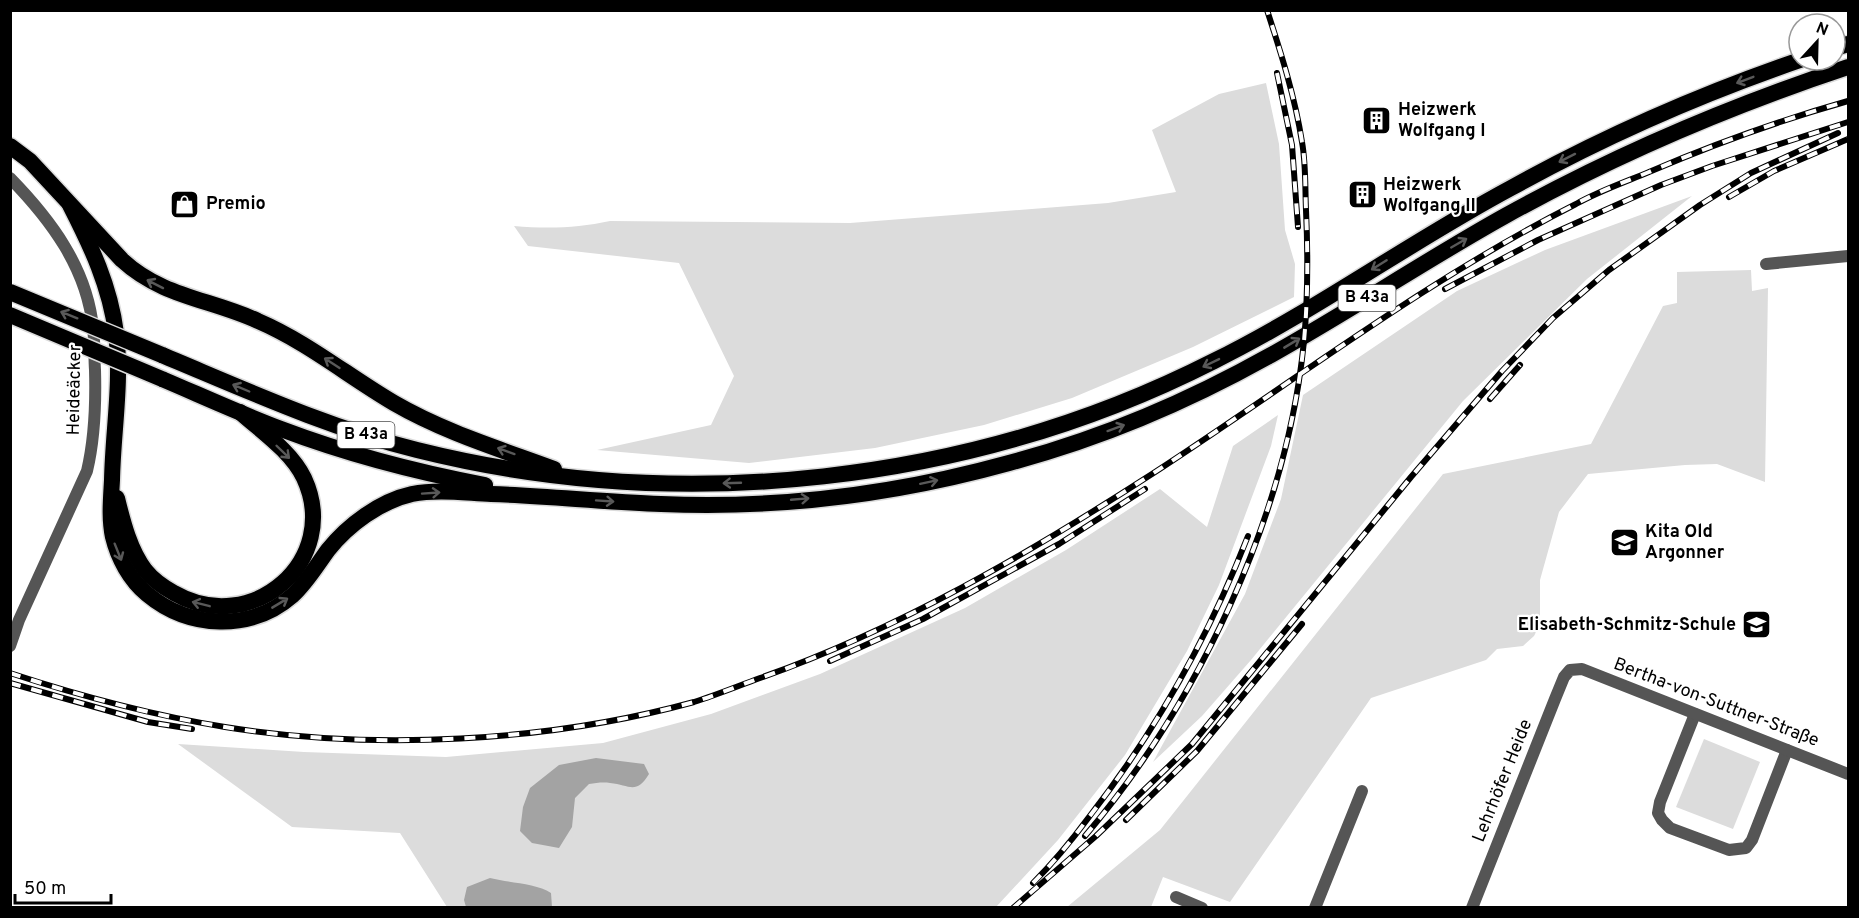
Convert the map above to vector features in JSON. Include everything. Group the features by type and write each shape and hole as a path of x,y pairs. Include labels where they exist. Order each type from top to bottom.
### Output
{"highway":[{"name":"B 43a","path":"10,292 304,414 416,450 498,468 580,478 673,484 804,478 923,462 1023,436 1125,401 1214,362 1318,303 1419,240 1589,147 1674,108 1787,65"},
{"name":"B 43a","path":"10,315 283,430 367,457 440,476 547,496 657,504 711,505 820,498 927,483 1012,463 1157,411 1223,381 1273,354 1501,218 1571,180 1704,120 1784,88 1848,67"},
{"path":"10,146 30,161 122,260 150,282 164,289 234,311 284,333 429,422 580,478"},
{"path":"70,205 94,253 106,285 116,332 118,378 112,473 112,532 120,558 128,572 153,599 189,617 208,622 243,620 284,601 303,584 351,526 393,500 408,495 448,492 547,496"},
{"path":"112,473 120,511 130,541 141,563 156,582 184,599 201,605 218,608 256,601 273,591 296,570 307,548 313,513 303,477 294,463 240,412"}],"street":[{"name":"Heideäcker","path":"10,177 49,221 73,259 91,311 95,382 94,432 87,471 19,620 10,646"},
{"path":"1766,264 1848,256"},
{"name":"Bertha-von-Suttner-Straße","path":"1570,670 1582,669 1848,774"},
{"name":"Lehrhöfer Heide","path":"1472,908 1564,677 1570,670"},
{"path":"1695,714 1660,801 1659,813 1670,828 1729,850 1746,848 1752,840 1787,750"},
{"path":"1315,908 1362,791"},
{"path":"1176,897 1202,908"}],"shaded area":[{"path":"1266,83 1279,144 1285,230 1295,264 1294,297 1193,347 1072,398 984,425 875,448 749,463 597,450 711,425 734,376 679,263 528,246 514,226 563,227 610,221 850,223 1108,203 1176,192 1152,130 1219,94"},
{"path":"1692,196 1587,279 1463,401 1251,660 1202,716 1153,762 1245,594 1281,499 1303,395 1457,291 1545,250"},
{"path":"1751,270 1752,291 1768,288 1765,482 1717,464 1588,474 1559,512 1540,580 1540,624 1534,636 1523,646 1497,649 1486,660 1371,698 1230,902 1163,877 1151,907 1067,907 1160,830 1443,474 1591,444 1663,306 1677,303 1677,272"},
{"path":"1278,415 1271,446 1219,585 1187,651 1125,755 1058,840 996,907 447,907 400,833 292,827 178,744 304,752 446,757 603,743 711,714 820,674 965,608 1066,550 1160,489 1207,527 1233,446"},
{"path":"1704,739 1760,762 1733,829 1676,807"},
{"path":"596,758 644,764 649,774 636,787 607,783 589,784 575,798 572,827 559,848 532,843 520,831 523,807 530,788 559,765"},
{"path":"490,878 545,890 551,893 552,907 466,907 464,900 467,887"}],"railway":[{"path":"1085,836 1126,784 1164,727 1199,667 1230,604 1257,539 1278,473 1294,407 1304,341 1306,308 1307,243 1304,159 1292,92 1267,10"},
{"path":"1277,73 1292,145 1298,227"},
{"path":"10,673 170,717 225,727 341,739 400,740 521,734 638,716 694,702 862,637 962,588 1010,561 1152,474 1360,333 1466,265 1585,199 1723,142 1848,101"},
{"path":"1445,289 1538,240 1661,185 1848,122"},
{"path":"1013,908 1096,836 1192,744 1411,477 1502,371 1553,318 1609,270 1700,205 1751,173 1838,133"},
{"path":"1729,197 1774,171 1848,139"},
{"path":"1490,399 1520,365"},
{"path":"830,661 923,619 1059,544 1145,489"},
{"path":"1033,883 1083,826 1158,717 1216,610 1248,536"},
{"path":"1126,820 1197,751 1302,624"},
{"path":"10,683 148,722 192,729"}],"place":[{"name":"Heizwerk Wolfgang I","path":"1377,120"},
{"name":"Heizwerk Wolfgang II","path":"1362,195"},
{"name":"Premio","path":"185,204"},
{"name":"Kita Old Argonner","path":"1624,542"},
{"name":"Elisabeth-Schmitz-Schule","path":"1757,625"}]}
